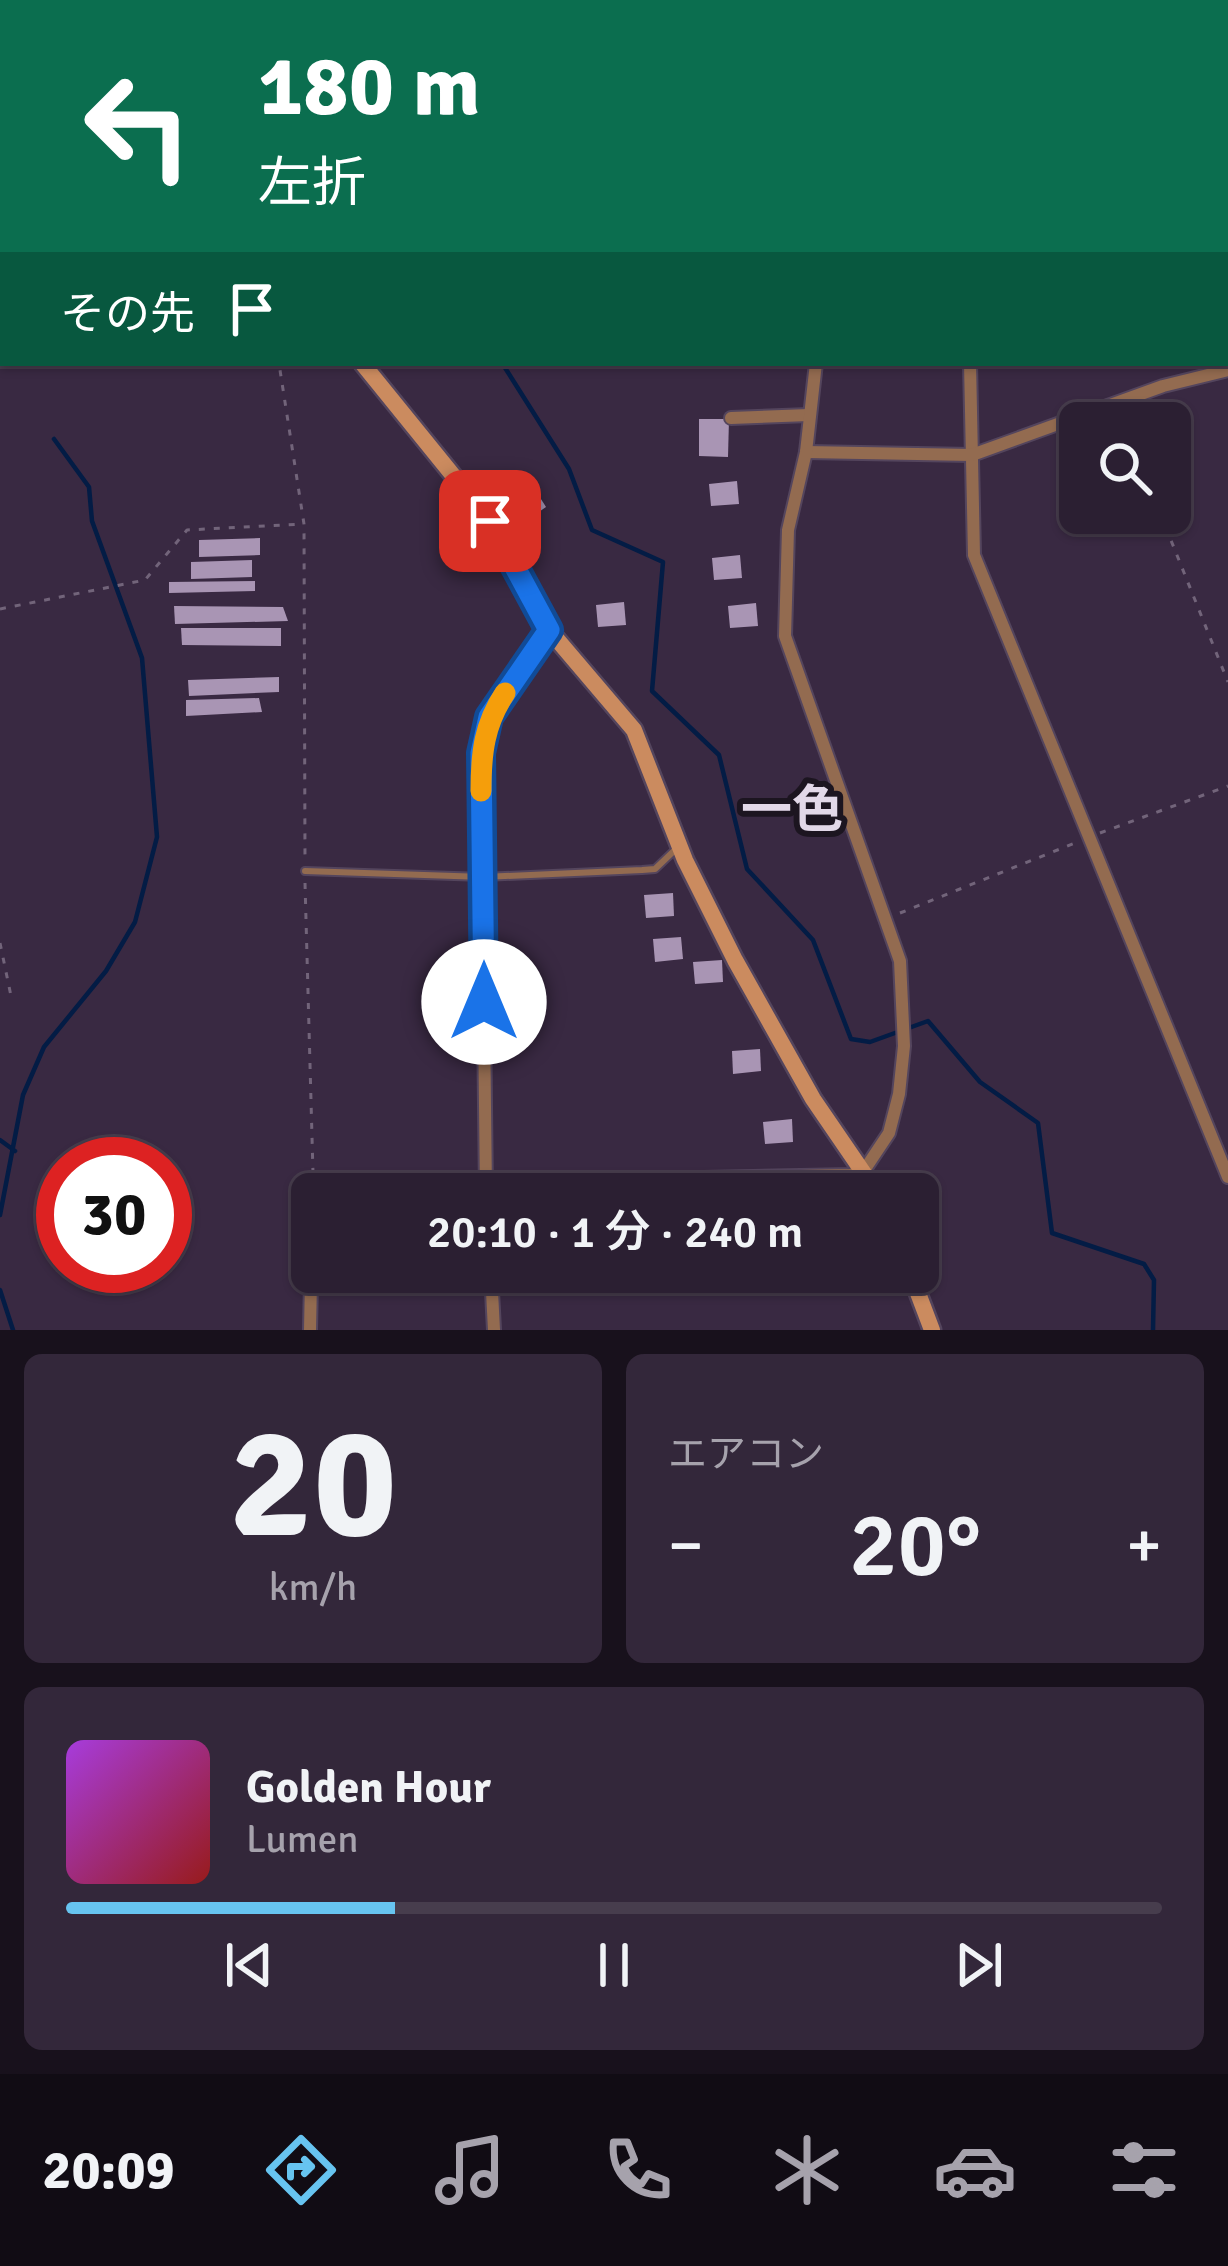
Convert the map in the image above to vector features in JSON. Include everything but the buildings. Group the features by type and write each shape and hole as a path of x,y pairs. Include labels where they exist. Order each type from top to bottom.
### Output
{"street":[{"path":"364,366 490,521 549,630 634,730 680,845 778,1040 812,1100 868,1173"},
{"path":"816,366 806,452 788,530 785,635 861,862 900,961 904,1046 889,1133 866,1169 856,1173"},
{"path":"970,366 974,555 1228,1177"},
{"path":"806,452 972,455 1163,386 1228,370"},
{"path":"731,418 809,415"},
{"path":"486,1173 481,753 489,717 549,630"},
{"path":"310,1330 311,1293"},
{"path":"492,1293 494,1330"},
{"path":"918,1293 932,1330"}],"lane":[{"path":"305,871 484,877 656,869 680,845"}],"path":[{"path":"287,366 280,370 304,524 313,1173"},
{"path":"0,609 145,580 187,530 304,524"},
{"path":"1168,534 1228,682"},
{"path":"886,918 1228,786"},
{"path":"0,944 10,996"}],"waterway":[{"path":"504,366 569,469 592,530 663,562 652,691 719,755 747,869 813,940 851,1039 870,1042 928,1021 980,1082 1038,1123 1052,1233 1144,1264 1154,1280 1153,1330"},
{"path":"0,1215 23,1095 44,1047 106,971 135,922 157,837 142,658 92,521 89,487 54,439"},
{"path":"0,1140 15,1151"},
{"path":"0,1290 13,1330"}],"slow traffic":[{"path":"481,791 481,753 489,717 505,693"}],"district":[{"name":"一色","path":"792,809"}],"route":[{"path":"484,1002 481,753 489,717 549,630 490,521"}]}
